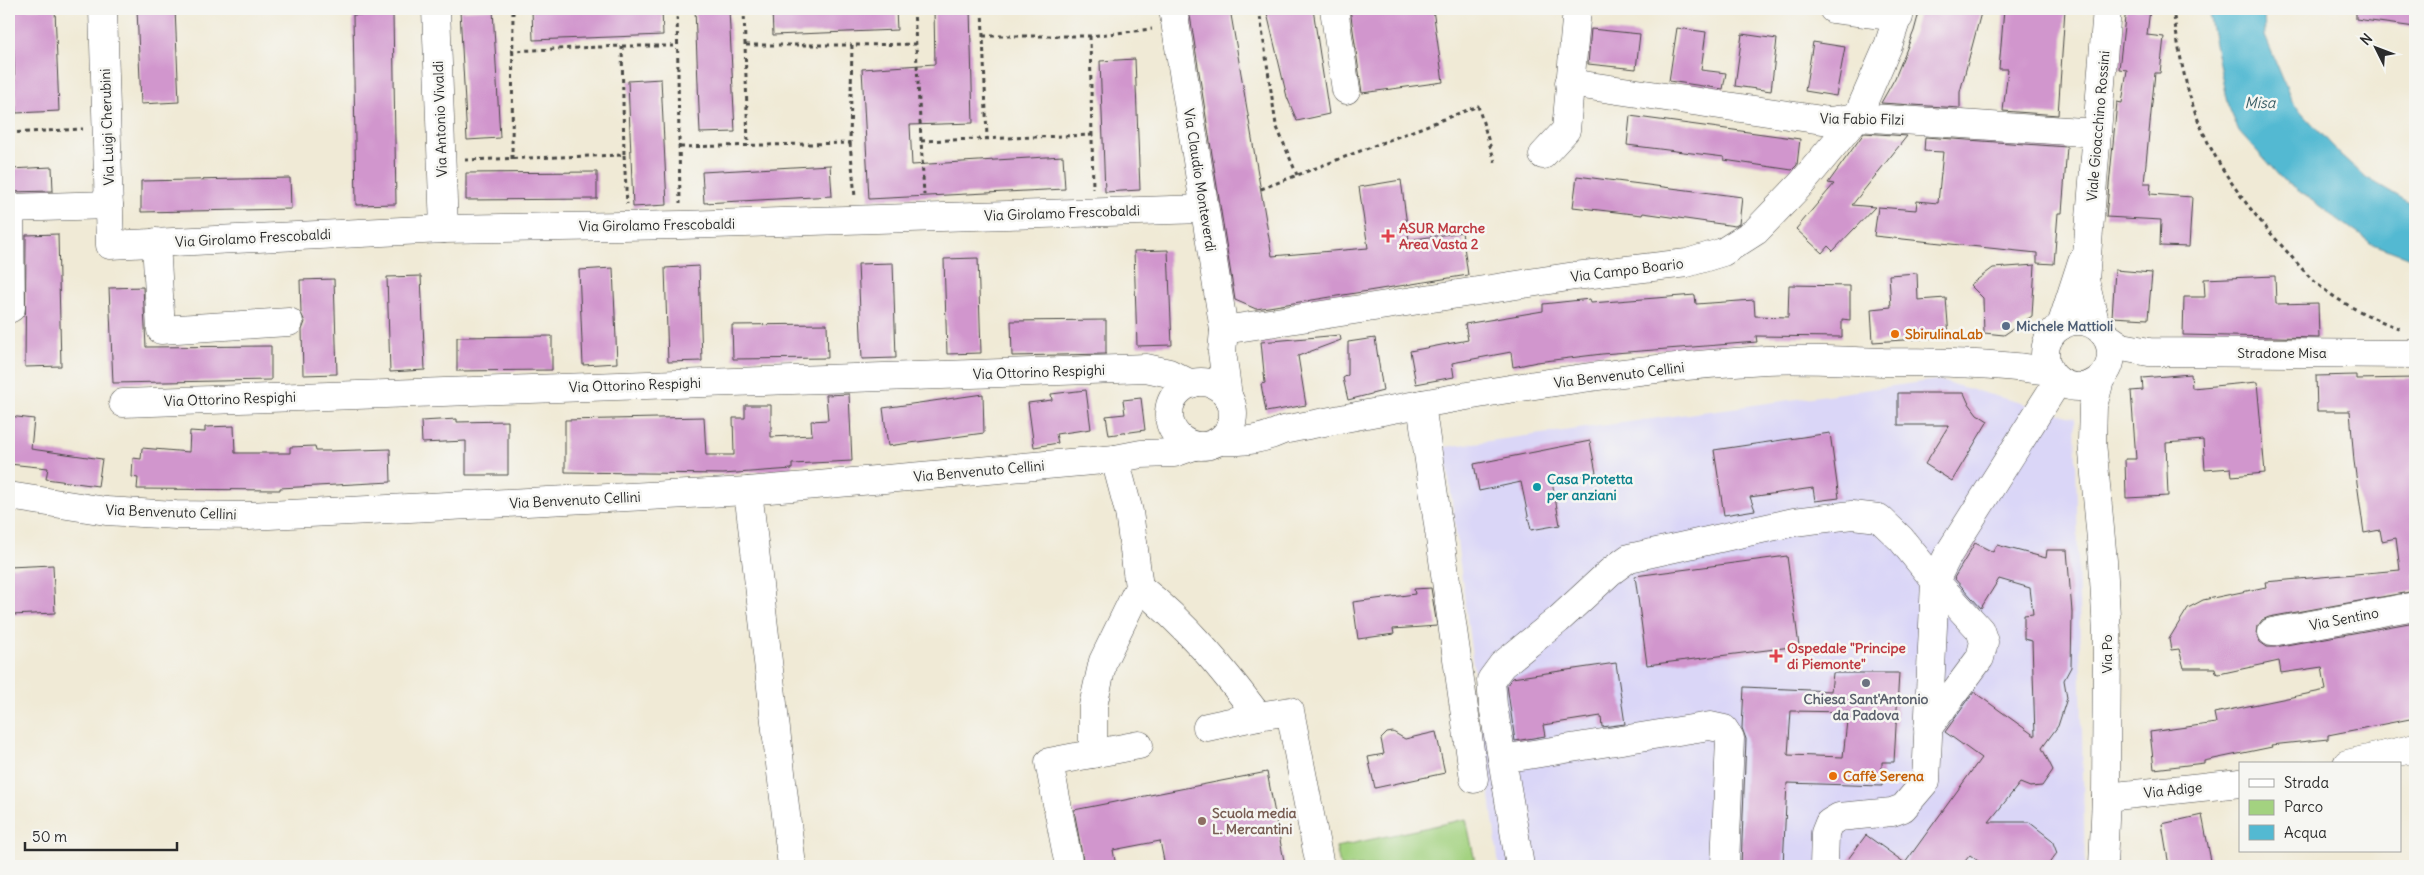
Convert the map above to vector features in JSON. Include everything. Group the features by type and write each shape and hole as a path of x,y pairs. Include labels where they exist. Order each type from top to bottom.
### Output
{"street":[{"name":"Via Luigi Cherubini","path":"103,9 110,245"},
{"name":"Via Antonio Vivaldi","path":"436,9 444,229"},
{"path":"1334,9 1346,90"},
{"path":"1543,155 1566,130 1577,9"},
{"path":"1843,9 1899,13"},
{"name":"Viale Gioacchino Rossini","path":"2101,331 2085,280 2108,9"},
{"name":"Via Campo Boario","path":"1223,341 1575,276 1687,263 1723,252 1756,232 1802,183 1857,117 1899,13"},
{"name":"Via Claudio Monteverdi","path":"1174,18 1204,209 1231,404"},
{"name":"Via Fabio Filzi","path":"1569,83 1829,121 1857,117 2097,133"},
{"path":"9,308 12,308 10,208 110,205"},
{"name":"Via Girolamo Frescobaldi","path":"110,245 444,229 681,225 1204,209"},
{"path":"156,242 162,330 290,322"},
{"name":"Viale Gioacchino Rossini","path":"2056,331 2088,243"},
{"path":"2078,321 2101,331 2112,353 2104,375 2083,387 2057,379 2045,354 2056,331 2078,321"},
{"name":"Via Benvenuto Cellini","path":"1960,363 2017,349 2056,331"},
{"name":"Stradone Misa","path":"2101,331 2122,347 2149,352 2410,343"},
{"path":"1223,341 1169,411 1173,430 1186,443 1207,444 1230,428 1231,404"},
{"name":"Stradone Misa","path":"2104,375 2149,352"},
{"name":"Via Benvenuto Cellini","path":"9,496 106,511 176,515 249,516 748,491 1174,453 1207,444 1263,439 1283,430 1421,404 1637,370 1768,360 1960,363 2018,366 2057,379"},
{"name":"Via Ottorino Respighi","path":"123,403 1146,368 1190,386"},
{"name":"Via Po","path":"2103,866 2106,797 2107,634 2103,561 2092,442 2093,406 2104,375"},
{"path":"1824,866 1825,833 1829,823 1839,817 1892,812 1903,808 1913,799 1926,781 1936,581 1948,555 2057,379"},
{"name":"Via Po","path":"2057,379 2079,409 2092,442"},
{"path":"1190,386 1213,384 1231,404 1283,430"},
{"path":"1421,404 1474,779"},
{"path":"1093,754 1093,706 1103,661 1139,587 1129,512 1128,456 1173,430"},
{"path":"748,491 792,866"},
{"path":"1520,866 1491,680 1502,665 1558,620 1610,572 1629,558 1794,522 1852,515 1879,518 1901,539 1980,630 1984,642 1980,658 1928,728"},
{"path":"1139,587 1167,609 1222,667 1258,716"},
{"name":"Via Sentino","path":"2272,632 2415,606"},
{"path":"1207,727 1290,710 1320,866"},
{"path":"1502,759 1710,726 1724,729 1730,738 1725,866"},
{"path":"1069,866 1049,762 1139,745"},
{"path":"2356,762 2415,748"},
{"name":"Via Adige","path":"2106,797 2239,783"}],"path":[{"path":"512,159 511,51 513,9"},
{"path":"677,9 681,225"},
{"path":"744,9 748,146"},
{"path":"914,9 925,218"},
{"path":"982,9 986,138"},
{"path":"1259,9 1276,125 1297,176"},
{"path":"2173,9 2180,55 2200,126 2216,158 2236,190 2254,214 2320,287 2410,343"},
{"path":"984,36 1090,36 1174,18"},
{"path":"1090,36 1093,212"},
{"path":"746,46 916,44"},
{"path":"852,45 850,143 858,220"},
{"path":"511,51 622,46 678,46"},
{"path":"622,46 624,155 628,226"},
{"path":"1261,189 1478,106 1496,162"},
{"path":"9,133 107,128"},
{"path":"921,141 1093,135"},
{"path":"680,147 850,143"},
{"path":"442,161 624,155"}],"shaded area":[{"name":"Ospedale \"Principe di Piemonte\"","path":"1937,380 2075,418 2085,866 1499,866 1445,447"}],"green space":[{"path":"1466,819 1476,866 1340,866 1336,847"}],"water":[{"name":"Misa","path":"2208,9 2264,9 2265,36 2293,103 2342,156 2364,176 2415,206 2415,260 2371,243 2282,179 2239,131 2227,103"}],"building":[{"path":"12,9 55,9 59,111 16,113"},
{"path":"137,9 175,9 179,102 141,104"},
{"path":"493,9 500,138 467,140 460,11"},
{"path":"662,9 663,35 533,40 532,10"},
{"path":"695,9 729,9 735,132 700,133"},
{"path":"772,9 896,9 897,30 773,35"},
{"path":"934,9 970,9 973,123 910,125 912,165 1063,156 1065,189 869,199 862,69 935,64"},
{"path":"1189,9 1230,9 1272,256 1368,248 1359,187 1401,180 1409,240 1462,232 1468,275 1256,309 1235,300"},
{"path":"1266,9 1313,9 1329,114 1297,121 1287,97"},
{"path":"1350,9 1433,9 1443,82 1362,93"},
{"path":"1920,9 1982,9 1960,92 1960,108 1881,103 1895,78 1914,31"},
{"path":"2004,9 2065,9 2058,115 2003,111 2008,69 1999,69"},
{"path":"2126,9 2150,9 2147,35 2164,37 2160,73 2155,73 2144,183 2151,183 2150,194 2192,197 2189,247 2160,246 2161,220 2106,217 2117,102 2122,103 2127,70 2119,69"},
{"path":"2356,9 2415,9 2415,27 2356,19"},
{"path":"393,14 396,204 356,205 353,15"},
{"path":"1677,28 1706,32 1701,70 1726,73 1723,89 1669,81"},
{"path":"1591,29 1640,34 1636,69 1588,64"},
{"path":"1742,34 1777,39 1771,91 1735,86"},
{"path":"1813,42 1845,47 1836,96 1805,91"},
{"path":"1135,59 1140,190 1105,192 1100,61"},
{"path":"661,79 667,205 633,207 628,81"},
{"path":"1630,116 1800,139 1797,165 1792,170 1724,160 1724,157 1627,145"},
{"path":"1864,133 1907,136 1852,205 1875,207 1833,251 1828,246 1822,253 1796,229 1834,184 1828,183"},
{"path":"1925,137 2067,147 2062,213 2058,213 2054,264 2037,263 2037,253 1874,236 1878,207 1916,210 1917,201 1938,203 1943,152 1924,151"},
{"path":"830,165 832,196 704,203 702,172"},
{"path":"52,167 53,191 9,192 9,169"},
{"path":"597,172 597,199 466,200 466,173"},
{"path":"1577,176 1742,197 1739,224 1735,226 1643,213 1642,215 1573,207"},
{"path":"290,178 291,209 141,212 141,181"},
{"path":"58,234 61,366 25,367 26,235"},
{"path":"1168,250 1172,345 1137,346 1134,251"},
{"path":"978,258 981,353 947,354 944,259"},
{"path":"893,263 896,358 862,359 858,264"},
{"path":"2035,265 2032,316 2004,335 1984,333 1983,298 1970,285 1993,268"},
{"path":"699,266 702,361 668,362 665,268"},
{"path":"613,268 617,363 583,365 579,270"},
{"path":"2115,270 2152,273 2148,319 2112,317"},
{"path":"1917,273 1918,300 1946,298 1949,337 1873,342 1871,309 1891,307 1889,275"},
{"path":"421,276 425,370 390,372 387,277"},
{"path":"2275,276 2276,304 2318,303 2319,338 2183,335 2184,297 2205,297 2204,279"},
{"path":"334,279 337,374 303,375 302,330 305,322 301,313 300,280"},
{"path":"1789,285 1850,286 1850,320 1842,319 1842,337 1756,336 1757,342 1602,354 1513,367 1511,352 1452,363 1454,377 1416,384 1410,351 1468,340 1465,324 1543,311 1543,304 1590,299 1591,303 1695,295 1696,304 1754,300 1755,316 1788,317"},
{"path":"143,287 146,347 271,346 271,380 113,383 109,288"},
{"path":"1106,320 1106,354 1012,356 1011,321"},
{"path":"827,324 828,358 733,359 732,325"},
{"path":"1340,335 1341,340 1298,356 1306,405 1266,412 1261,384 1265,383 1261,342"},
{"path":"552,336 552,370 457,371 457,337"},
{"path":"1375,338 1383,391 1348,400 1343,378 1348,375 1348,342"},
{"path":"2191,374 2192,388 2257,382 2265,473 2232,476 2231,468 2205,470 2203,440 2166,443 2168,496 2126,498 2125,459 2136,459 2131,391 2143,390 2142,378"},
{"path":"2356,375 2356,379 2415,378 2415,591 2269,617 2262,620 2258,626 2257,634 2260,642 2267,647 2275,647 2415,622 2415,718 2328,735 2328,739 2271,745 2272,747 2204,761 2204,763 2154,769 2150,732 2216,723 2214,713 2326,690 2322,667 2281,673 2279,661 2219,674 2216,673 2215,668 2184,668 2179,649 2171,650 2169,639 2188,608 2203,600 2266,587 2265,582 2400,570 2396,538 2382,541 2380,530 2364,533 2354,461 2350,411 2317,411 2316,376"},
{"path":"1086,390 1091,429 1056,434 1058,443 1034,447 1028,403 1052,400 1051,394"},
{"path":"1898,393 1964,393 1977,414 1988,421 1952,481 1925,464 1949,425 1898,425"},
{"path":"849,394 852,461 792,464 792,469 723,474 565,472 565,420 704,417 706,455 734,455 733,418 745,418 745,405 771,405 771,437 812,435 811,421 828,420 826,395"},
{"path":"983,394 984,433 888,446 883,408"},
{"path":"1141,398 1145,430 1109,435 1106,416 1125,414 1123,400"},
{"path":"9,416 34,419 31,449 102,459 98,486 46,479 48,468 9,464"},
{"path":"457,419 457,422 508,421 508,475 466,475 466,441 422,443 421,421"},
{"path":"234,426 235,453 290,453 290,447 315,446 316,451 390,449 391,482 280,488 280,490 137,489 138,478 132,477 133,458 141,459 142,448 189,452 190,431 205,432 205,427"},
{"path":"1830,433 1839,498 1815,501 1813,488 1750,497 1755,510 1724,515 1714,450"},
{"name":"Casa Protetta per anziani","path":"1590,441 1596,473 1552,481 1560,525 1531,530 1521,482 1479,491 1474,464"},
{"path":"1975,543 1993,552 1997,545 2046,558 2047,550 2067,550 2072,612 2071,667 2064,680 2067,698 2058,726 2042,748 2053,770 2042,786 2030,787 2020,783 1989,822 2029,822 2052,840 2057,853 2047,866 1985,866 1970,855 1961,866 1843,866 1866,835 1905,863 1981,758 1945,732 1974,692 2035,736 2032,641 2024,639 2024,615 2033,614 2030,588 1999,579 1981,608 1954,578"},
{"path":"1787,556 1799,646 1647,665 1635,576"},
{"path":"53,565 55,613 11,615 9,567"},
{"path":"1431,588 1437,626 1393,629 1394,634 1358,639 1353,602 1415,594 1414,589"},
{"path":"1616,663 1625,724 1602,727 1601,716 1543,725 1545,736 1515,741 1507,685 1512,678"},
{"path":"1833,673 1899,673 1894,762 1882,762 1882,786 1787,783 1783,866 1741,866 1746,739 1742,728 1744,687 1831,691","holes":["1791,711 1848,712 1843,757 1788,755"]},
{"path":"1393,732 1405,739 1436,732 1445,773 1375,788 1368,757 1384,754 1381,739 1387,733"},
{"path":"1267,772 1285,866 1165,866 1160,841 1113,850 1116,866 1084,866 1074,810"},
{"path":"2202,815 2212,866 2169,866 2162,824"}],"place":[{"name":"ASUR Marche Area Vasta 2","path":"1388,236"},
{"name":"Michele Mattioli","path":"2006,326"},
{"name":"SbirulinaLab","path":"1895,334"},
{"name":"Casa Protetta per anziani","path":"1537,487"},
{"name":"Ospedale \"Principe di Piemonte\"","path":"1776,656"},
{"name":"Chiesa Sant'Antonio da Padova","path":"1866,683"},
{"name":"Caffè Serena","path":"1833,776"},
{"name":"Scuola media L. Mercantini","path":"1202,821"}]}
